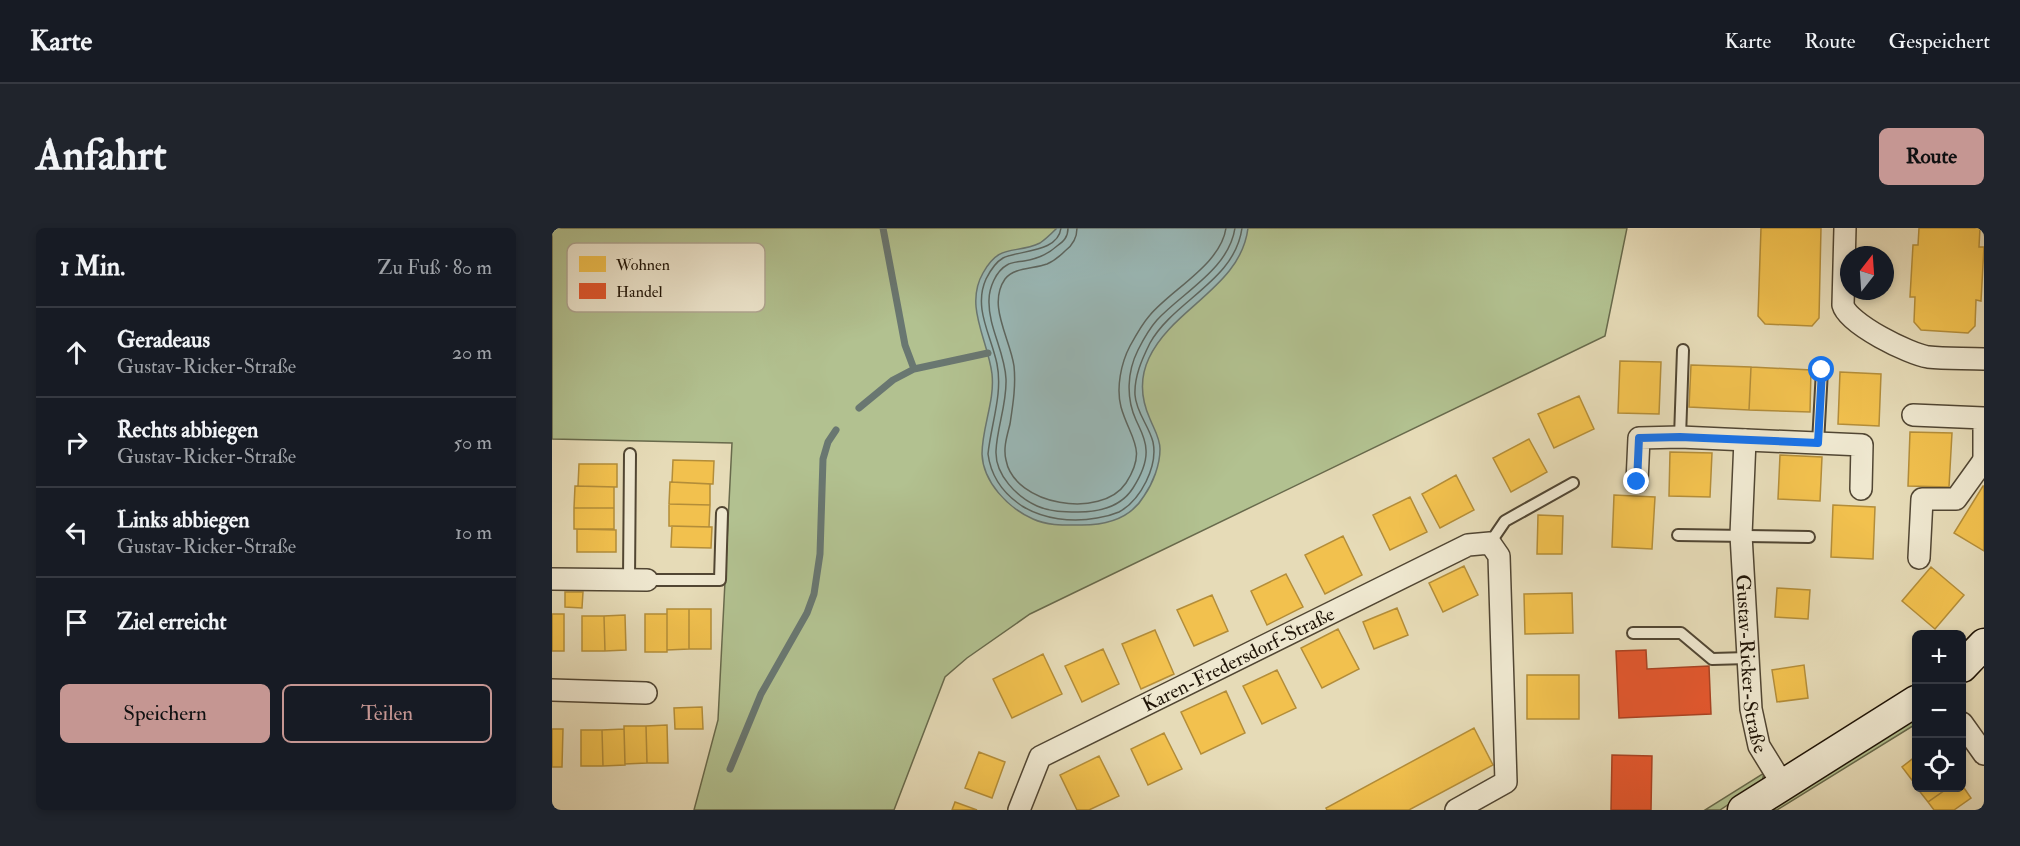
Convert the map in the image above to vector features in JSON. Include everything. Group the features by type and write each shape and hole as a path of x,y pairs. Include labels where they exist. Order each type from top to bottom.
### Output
{"street":[{"path":"1845,228 1844,305 1846,312 1854,320 1918,354 1933,357 1984,359"},
{"path":"1913,415 1984,418 1984,460 1956,499 1922,500 1919,558"},
{"path":"1637,482 1639,438 1680,437 1862,445 1861,489"},
{"name":"Gustav-Ricker-Straße","path":"1744,440 1741,535 1751,709 1759,746 1783,785"},
{"path":"1456,810 1506,782 1499,556 1490,543"},
{"name":"Karen-Fredersdorf-Straße","path":"1019,810 1040,757 1468,545 1490,543"},
{"path":"552,579 638,580"},
{"path":"1966,663 1984,644"},
{"path":"552,690 646,693"},
{"path":"1743,810 1912,704"},
{"path":"1966,729 1984,754"}],"lane":[{"path":"1680,437 1683,350"},
{"path":"1818,443 1822,370"},
{"path":"630,454 638,580 720,580 722,513"},
{"path":"1490,543 1505,521 1573,483"},
{"path":"1678,535 1809,537"},
{"path":"1632,633 1681,633 1712,659 1748,658"}],"green space":[{"path":"552,228 1627,228 1605,336 1030,614 967,658 945,677 894,810 694,810 718,720 732,443 552,439"},
{"path":"1912,719 1912,726 1777,810 1767,810"},
{"path":"1764,773 1762,782 1720,810 1705,810"}],"water":[{"path":"1057,228 1248,228 1243,248 1233,266 1220,282 1173,325 1149,358 1142,389 1147,411 1159,441 1160,455 1157,467 1153,480 1139,504 1125,515 1100,524 1057,525 1033,519 1015,508 998,493 983,464 984,434 990,404 992,374 976,310 978,285 989,263 996,257 1008,251 1040,243"}],"building: Wohnen":[{"path":"1761,228 1821,228 1819,318 1812,326 1765,324 1758,316"},
{"path":"1919,228 1980,228 1979,247 1984,247 1981,301 1976,300 1975,326 1968,333 1921,330 1914,322 1915,297 1910,297 1913,245 1918,245"},
{"path":"1620,361 1661,362 1659,414 1618,413"},
{"path":"1691,365 1751,367 1749,410 1689,407"},
{"path":"1751,367 1811,370 1810,412 1749,410"},
{"path":"1840,372 1881,374 1879,426 1838,424"},
{"path":"1579,396 1594,429 1554,448 1538,414"},
{"path":"1910,432 1952,433 1949,487 1908,486"},
{"path":"1529,439 1547,472 1511,492 1493,458"},
{"path":"1670,452 1712,453 1710,497 1669,496"},
{"path":"1780,455 1822,457 1820,501 1778,499"},
{"path":"673,460 714,461 713,484 672,482"},
{"path":"579,464 617,464 617,487 578,486"},
{"path":"1456,475 1474,510 1440,528 1422,494"},
{"path":"670,482 710,484 710,505 669,504"},
{"path":"575,486 614,487 614,508 574,508"},
{"path":"1984,486 1984,551 1954,533"},
{"path":"1614,495 1655,497 1652,549 1612,547"},
{"path":"1410,497 1427,532 1390,550 1373,515"},
{"path":"669,504 710,505 709,527 669,526"},
{"path":"1833,505 1875,507 1873,559 1831,557"},
{"path":"574,508 614,508 614,529 574,529"},
{"path":"1538,515 1563,516 1562,554 1537,554"},
{"path":"672,526 712,527 711,548 671,547"},
{"path":"577,529 616,530 616,552 577,552"},
{"path":"1343,536 1362,575 1325,594 1305,555"},
{"path":"1464,566 1478,595 1443,612 1429,583"},
{"path":"1931,567 1964,595 1935,629 1902,601"},
{"path":"1286,574 1303,607 1267,625 1251,591"},
{"path":"1777,588 1810,590 1808,619 1775,617"},
{"path":"565,592 583,592 582,608 565,607"},
{"path":"1572,593 1573,633 1525,634 1524,594"},
{"path":"1212,595 1228,631 1194,646 1177,610"},
{"path":"1397,608 1408,635 1374,649 1363,622"},
{"path":"667,609 689,609 689,649 667,650"},
{"path":"689,609 711,609 711,649 689,649"},
{"path":"552,614 564,614 564,651 552,651"},
{"path":"645,614 667,614 667,652 645,652"},
{"path":"625,615 626,650 605,651 604,616"},
{"path":"582,616 604,616 605,651 582,651"},
{"path":"1338,629 1359,669 1322,688 1301,648"},
{"path":"1155,630 1174,674 1141,689 1122,644"},
{"path":"1103,649 1119,684 1082,702 1065,666"},
{"path":"1043,654 1062,694 1012,718 993,679"},
{"path":"1804,665 1808,698 1777,702 1772,670"},
{"path":"1277,670 1296,708 1262,724 1243,686"},
{"path":"1527,675 1579,675 1579,719 1527,719"},
{"path":"1226,691 1245,733 1201,754 1181,712"},
{"path":"702,707 703,729 675,729 674,708"},
{"path":"667,725 668,763 647,763 646,726"},
{"path":"624,726 646,726 647,763 625,764"},
{"path":"1474,728 1493,765 1409,810 1327,810 1326,808"},
{"path":"552,729 563,729 562,767 552,767"},
{"path":"624,729 625,765 603,766 602,730"},
{"path":"581,730 602,730 603,766 581,766"},
{"path":"1164,733 1182,769 1148,785 1131,749"},
{"path":"979,752 1005,762 992,798 965,788"},
{"path":"1099,756 1119,796 1089,810 1077,810 1060,775"},
{"path":"1912,759 1912,780 1902,767"},
{"path":"1966,791 1971,798 1954,810 1934,810 1928,802 1942,792"},
{"path":"1920,792 1942,792 1928,802"},
{"path":"955,802 977,810 952,810"}],"building: Handel":[{"path":"1646,650 1647,669 1709,666 1711,714 1619,718 1616,651"},
{"path":"1612,755 1652,756 1651,810 1611,810"}],"waterway":[{"path":"883,228 905,345 914,369"},
{"path":"859,408 893,380 914,369 988,353"},
{"path":"730,769 761,694 807,613 814,594 820,554 823,459 828,442 836,430"}],"route":[{"path":"1637,482 1639,438 1680,437 1818,443 1822,370"}]}
